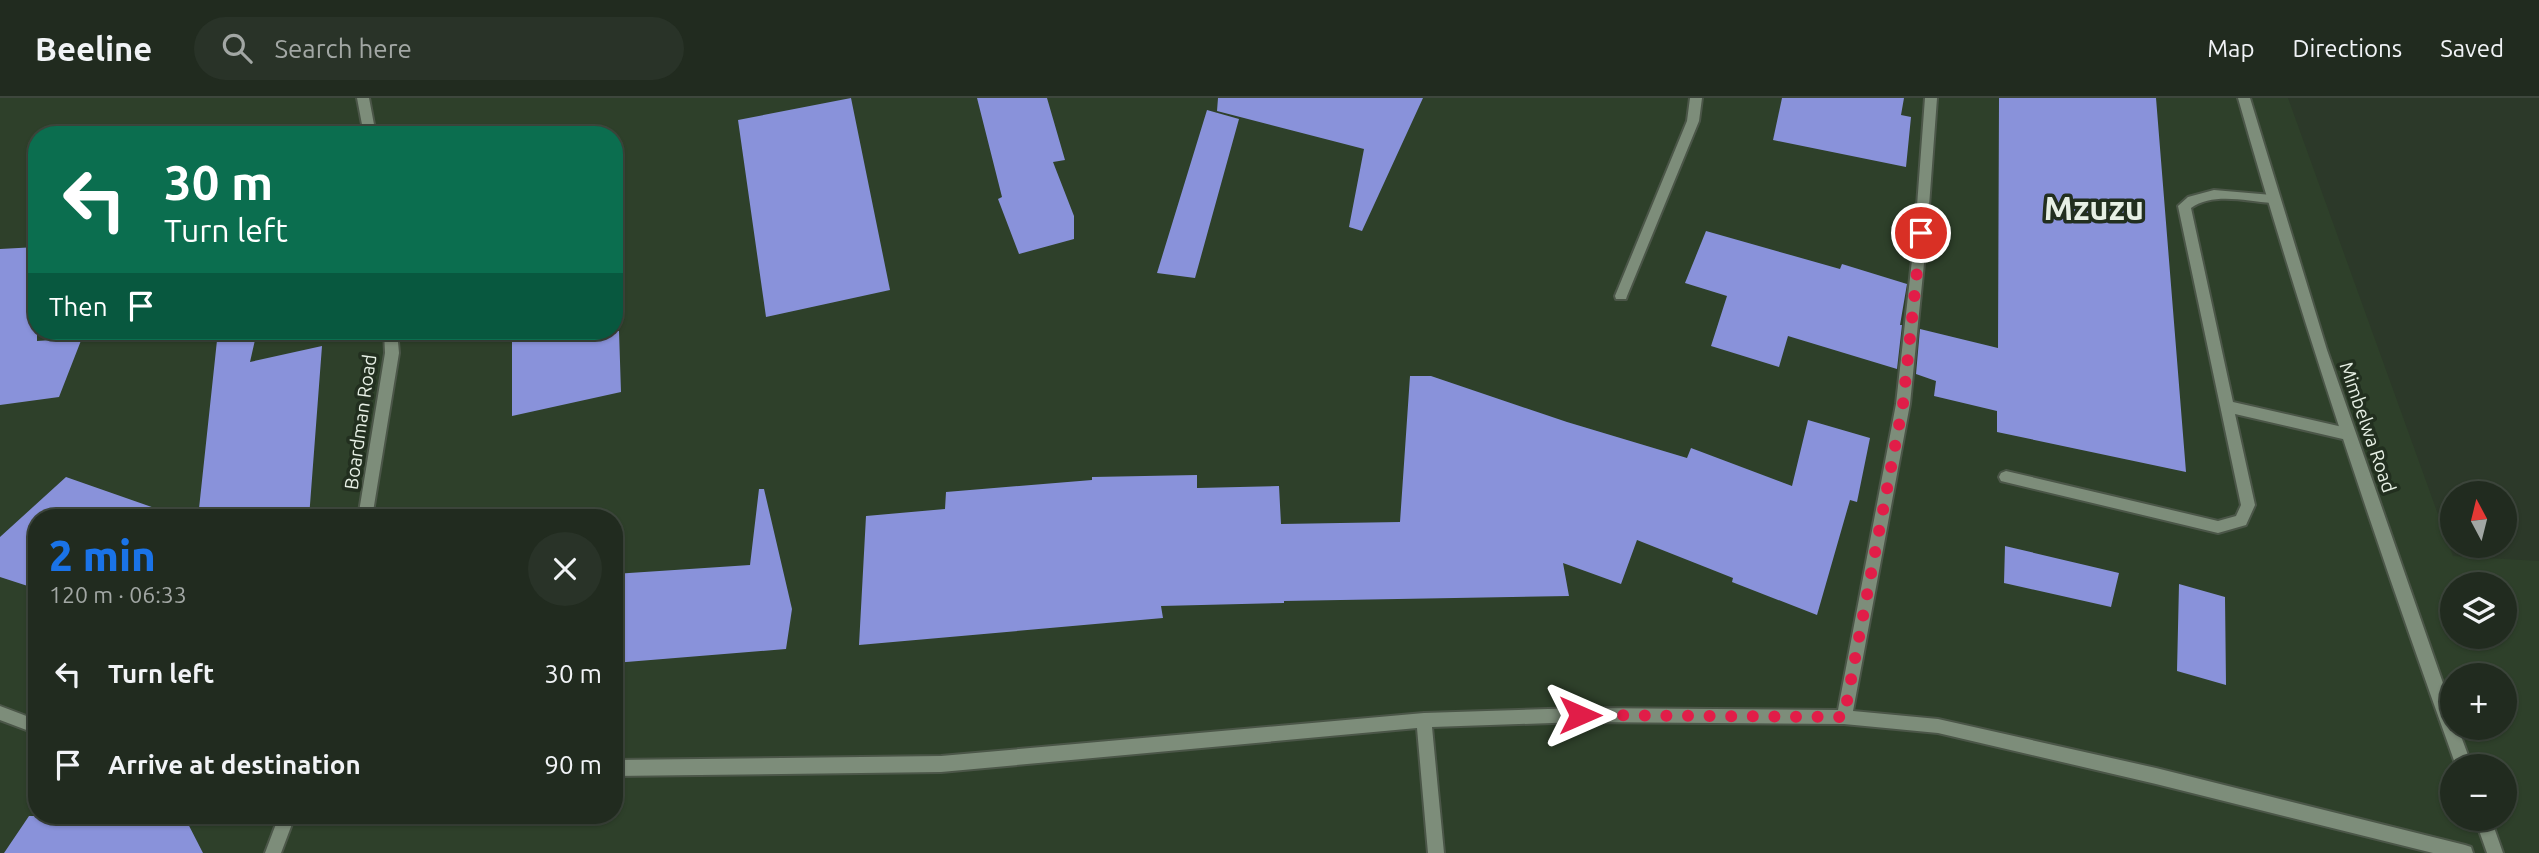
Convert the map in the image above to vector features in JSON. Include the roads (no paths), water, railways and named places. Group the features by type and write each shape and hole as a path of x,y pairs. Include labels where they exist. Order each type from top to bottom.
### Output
{"street":[{"path":"363,98 368,126"},
{"path":"1621,296 1693,121 1696,98"},
{"path":"1844,717 1903,404 1921,233 1931,98"},
{"name":"Mimbelwa Road","path":"2244,98 2272,199 2347,434 2460,754"},
{"path":"2007,477 2218,527 2241,521 2248,505 2184,206 2192,198 2220,195 2272,199"},
{"name":"Boardman Road","path":"366,509 392,353 391,340"},
{"path":"2226,406 2347,434"},
{"path":"0,713 28,724"},
{"path":"623,768 941,764 1424,720 1580,715 1844,717 1952,729 2465,853"},
{"path":"1424,720 1436,853"},
{"path":"273,853 284,824"},
{"path":"2487,831 2495,853"}],"district":[{"name":"Mzuzu","path":"2094,208"}]}
